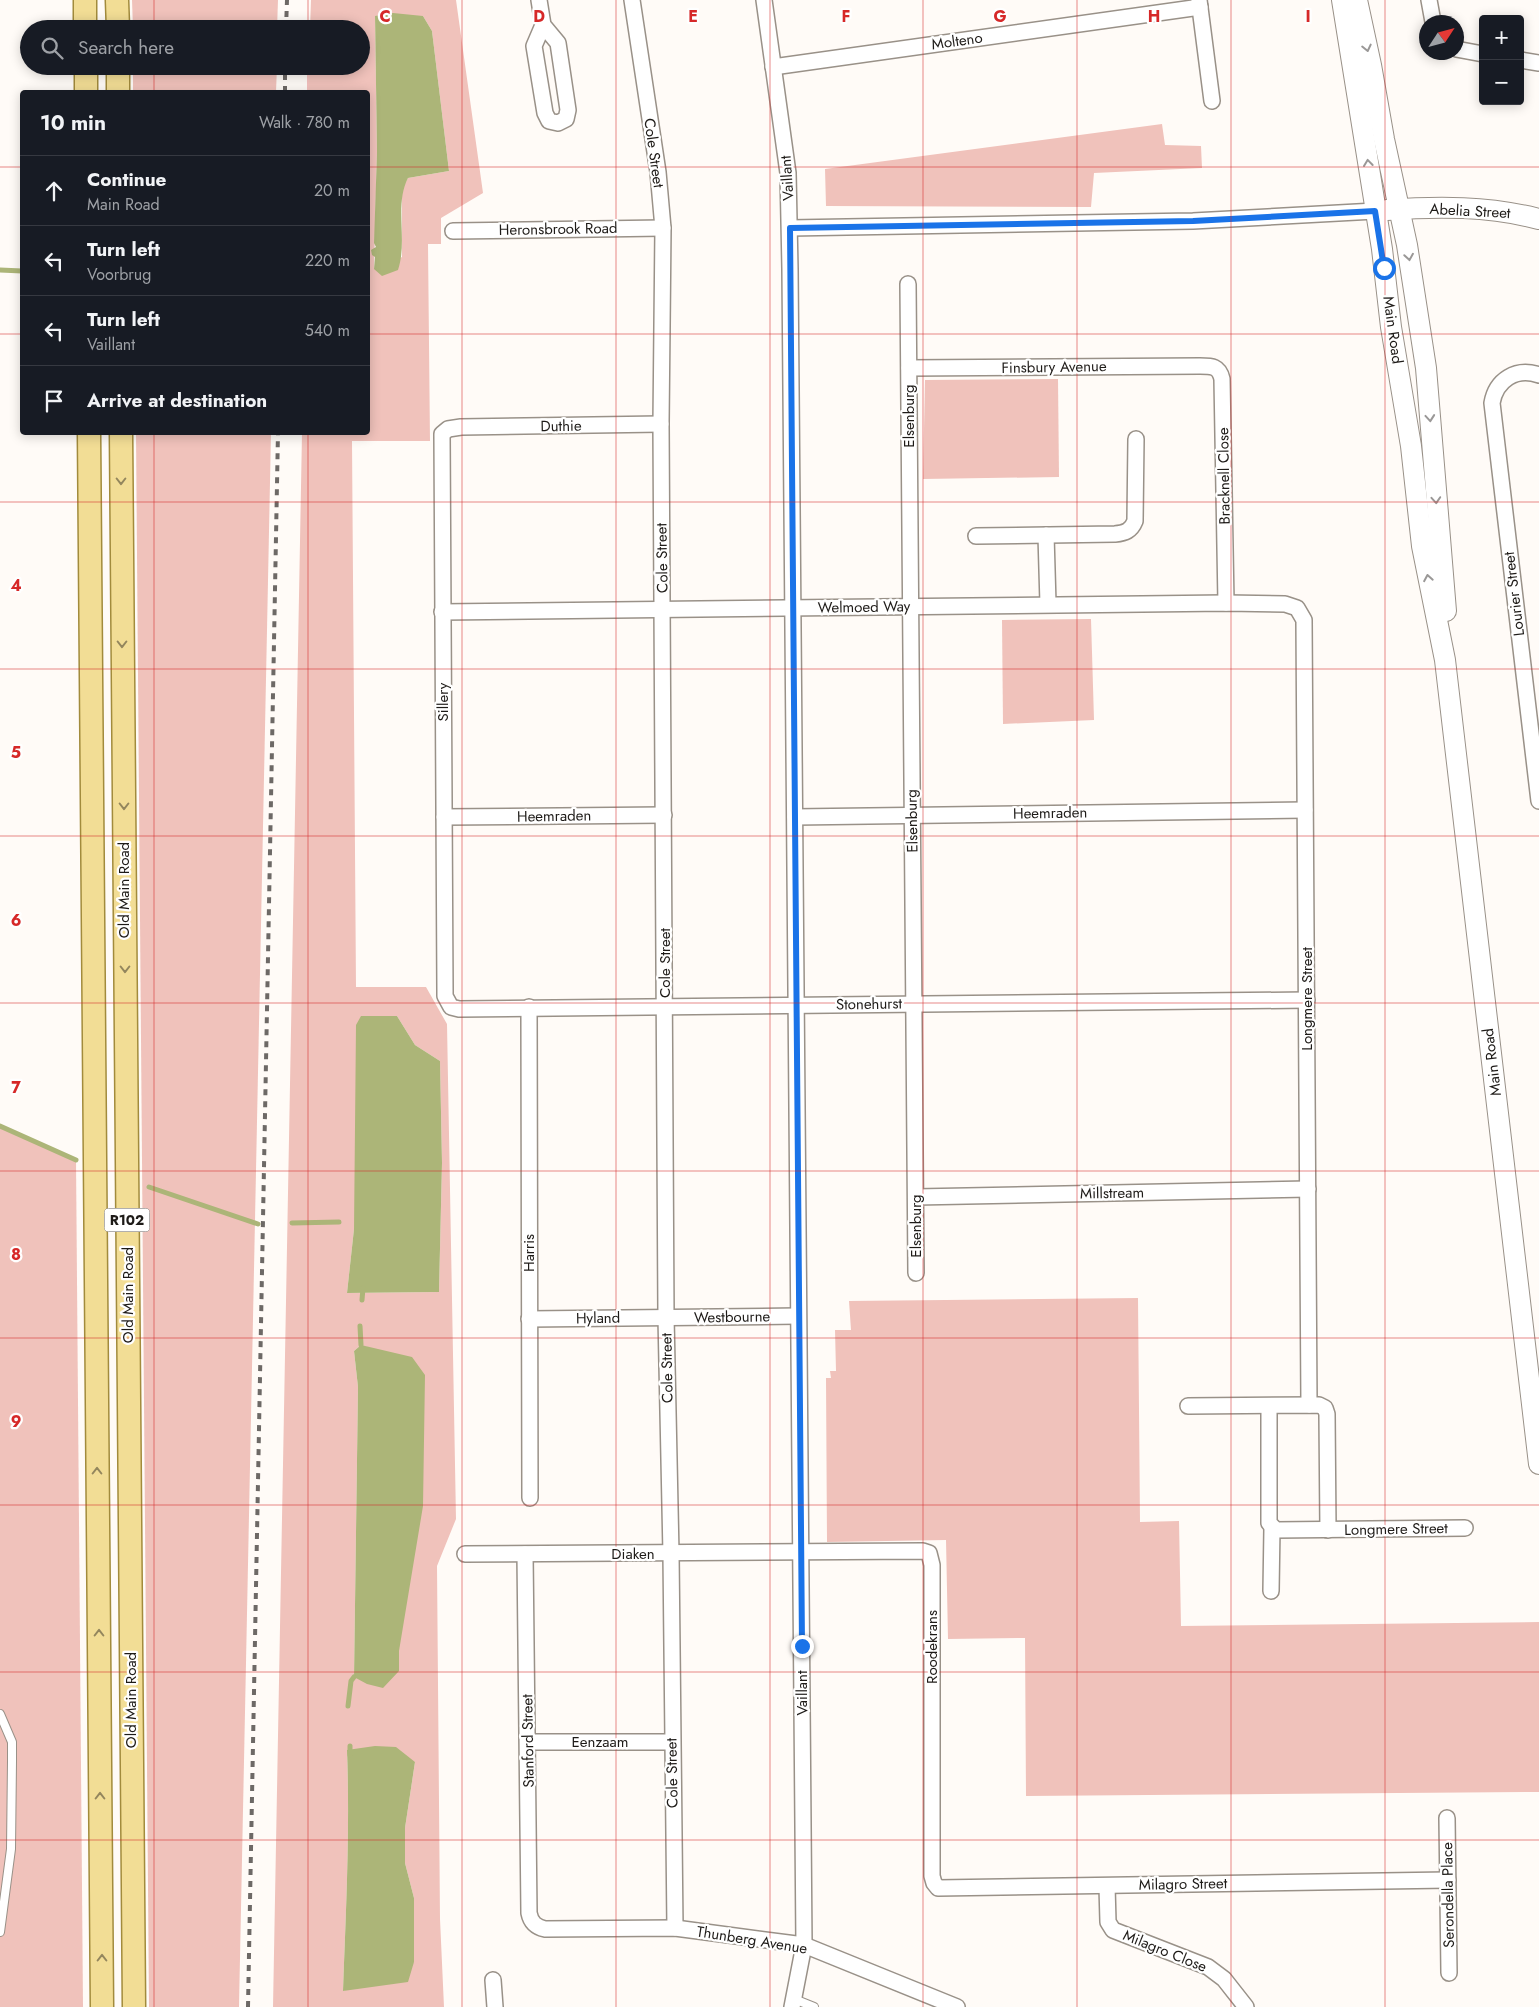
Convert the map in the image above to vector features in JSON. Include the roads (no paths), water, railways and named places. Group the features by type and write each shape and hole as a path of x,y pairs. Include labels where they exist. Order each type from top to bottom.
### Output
{"main road":[{"path":"85,0 86,20"},
{"path":"117,0 118,20"},
{"name":"Main Road","path":"1342,0 1382,249 1391,327 1411,446 1422,546 1445,660 1539,1464"},
{"name":"Main Road","path":"1357,0 1372,65 1384,139 1400,209 1426,368 1446,614 1445,660"},
{"path":"86,75 86,90"},
{"path":"118,75 118,90"},
{"name":"Abelia Street","path":"1375,211 1472,208 1519,214 1539,219"},
{"name":"Old Main Road","path":"88,435 102,2007"},
{"name":"Old Main Road","path":"120,435 134,2007"}],"street":[{"path":"539,0 543,25 534,46 545,113 549,121 558,123 566,119 568,110 558,42 543,25"},
{"name":"Cole Street","path":"632,0 658,172 663,228 661,424 666,1318 671,1554 675,1928"},
{"name":"Vaillant","path":"764,0 788,172 790,228 804,1945 793,2003"},
{"path":"1429,0 1432,15"},
{"path":"1200,4 1212,100"},
{"name":"Molteno","path":"773,67 1200,4"},
{"path":"1464,50 1479,53"},
{"path":"1524,61 1539,63"},
{"path":"790,228 1193,221 1375,211"},
{"name":"Heronsbrook Road","path":"453,231 663,228"},
{"name":"Elsenburg","path":"908,284 916,1273"},
{"name":"Finsbury Avenue","path":"909,368 1200,366"},
{"name":"Bracknell Close","path":"1200,366 1215,366 1220,372 1222,379 1226,602"},
{"name":"Lourier Street","path":"1539,375 1516,373 1508,376 1497,388 1492,403 1539,801"},
{"name":"Duthie","path":"461,427 661,424"},
{"name":"Sillery","path":"444,990 441,442 445,431 461,427"},
{"path":"976,536 1122,534 1130,529 1134,521 1136,439"},
{"path":"1046,535 1048,604"},
{"name":"Welmoed Way","path":"442,612 1226,602 1285,604"},
{"name":"Longmere Street","path":"1285,604 1298,608 1304,620 1309,1405 1322,1406 1327,1410 1328,1530"},
{"name":"Heemraden","path":"795,817 1305,810"},
{"name":"Heemraden","path":"444,817 664,815"},
{"name":"Stonehurst","path":"444,990 448,1002 455,1009 1307,1000"},
{"name":"Harris","path":"529,1008 530,1498"},
{"name":"Millstream","path":"916,1197 1308,1189"},
{"name":"Westbourne","path":"666,1318 798,1316"},
{"name":"Hyland","path":"529,1319 666,1318"},
{"path":"1188,1406 1309,1405"},
{"path":"1269,1406 1268,1518 1272,1528 1271,1592"},
{"name":"Longmere Street","path":"1272,1528 1281,1531 1465,1528"},
{"name":"Roodekrans","path":"802,1553 923,1551 930,1556 932,1870"},
{"name":"Diaken","path":"465,1554 802,1553"},
{"name":"Stanford Street","path":"525,1554 529,1913 532,1923 536,1926"},
{"name":"Eenzaam","path":"528,1742 672,1742"},
{"name":"Serondella Place","path":"1447,1818 1450,1972"},
{"name":"Milagro Street","path":"932,1870 934,1883 938,1888 942,1889 1448,1880"},
{"name":"Milagro Close","path":"1107,1886 1108,1922 1112,1930 1208,1967 1224,1979 1246,2007"},
{"name":"Thunberg Avenue","path":"536,1926 545,1929 675,1928 804,1945 957,2007"},
{"path":"493,1980 495,2007"}],"lane":[{"path":"0,1714 12,1742 12,1761 11,1849 0,1932"},
{"path":"793,2003 814,2007"}],"waterway":[{"path":"0,270 20,271"},
{"path":"0,1126 76,1160"},
{"path":"149,1187 258,1224"},
{"path":"292,1223 339,1222"},
{"path":"362,1300 363,1288"},
{"path":"360,1326 361,1345"},
{"path":"348,1706 351,1681 354,1677"},
{"path":"350,1746 350,1755"}],"railway":[{"path":"286,20 287,0"},
{"path":"285,75 285,90"},
{"path":"248,2007 278,435"}]}
